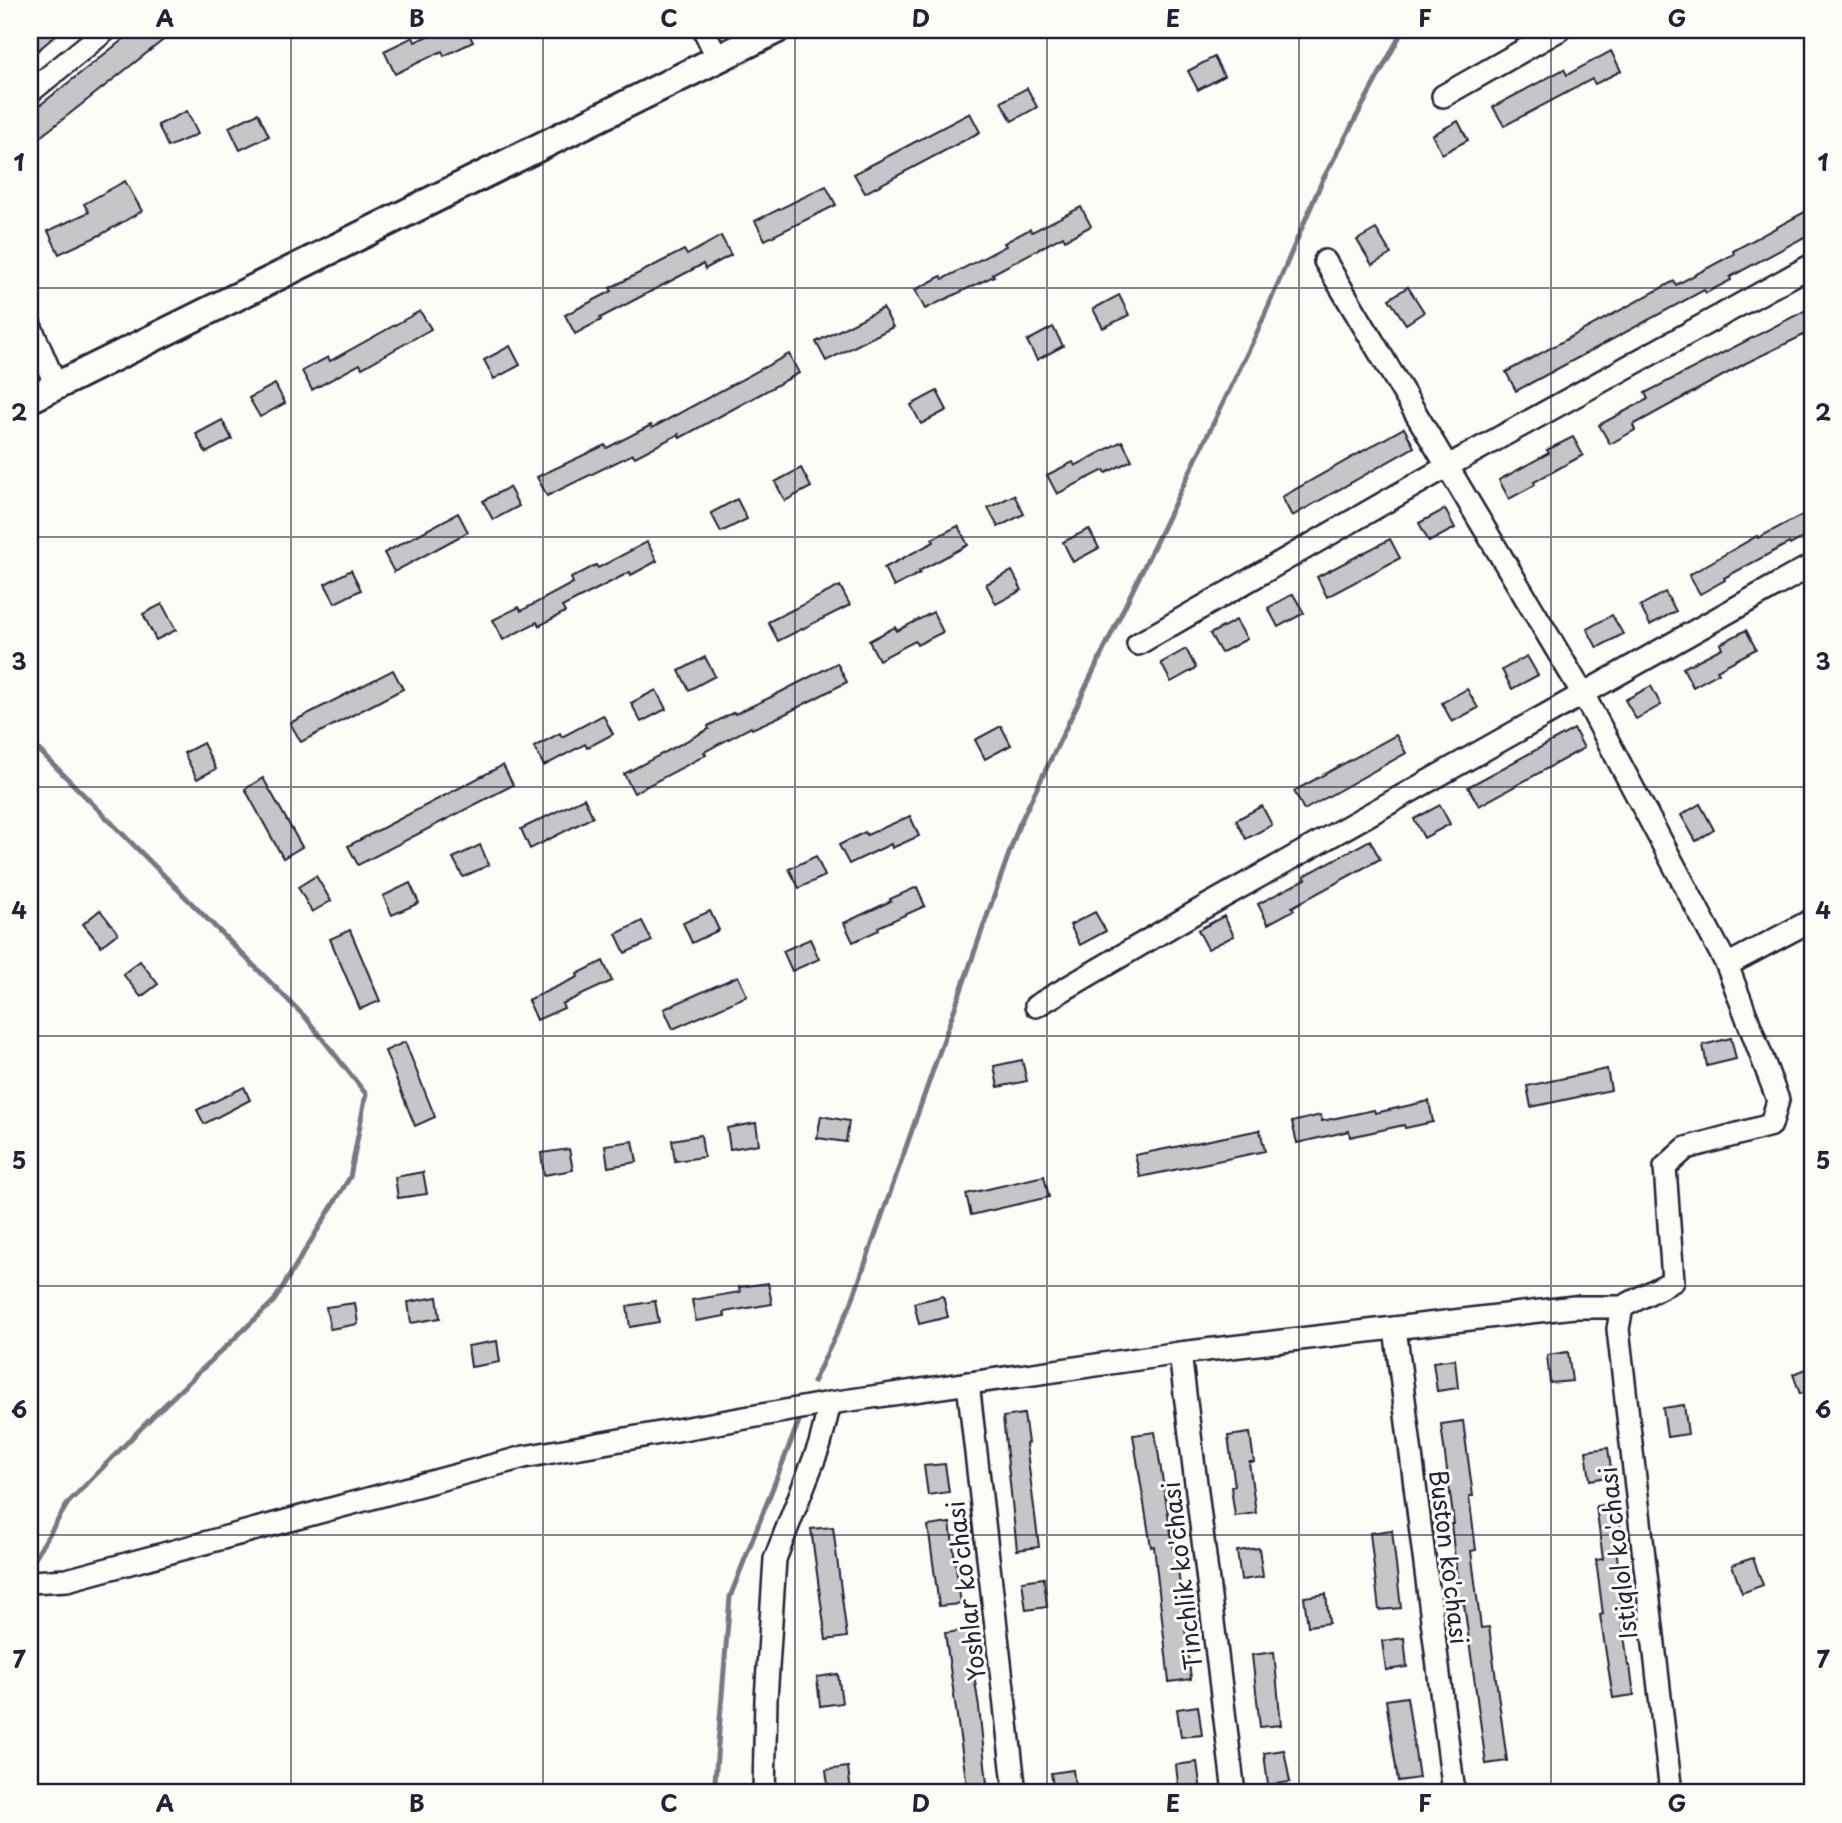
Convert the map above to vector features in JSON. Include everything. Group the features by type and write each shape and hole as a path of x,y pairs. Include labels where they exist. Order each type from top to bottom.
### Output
{"main road":[{"path":"30,399 776,30"}],"street":[{"path":"30,92 106,30"},
{"path":"704,30 718,59"},
{"path":"1443,96 1559,30"},
{"path":"30,1582 67,1580 524,1457 830,1403 1180,1353 1574,1307 1622,1307 1673,1281 1665,1167 1686,1148 1772,1125 1778,1100 1727,965 1583,694 1325,261"},
{"path":"1138,643 1448,466 1812,265"},
{"path":"30,325 56,386"},
{"path":"1036,1006 1196,912 1812,565"},
{"path":"1727,965 1812,920"},
{"name":"Istiqlol ko'chasi","path":"1622,1307 1618,1329 1671,1793"},
{"name":"Buston ko'chasi","path":"1395,1328 1454,1793"},
{"name":"Tinchlik ko'chasi","path":"1180,1353 1234,1793"},
{"name":"Yoshlar ko'chasi","path":"968,1384 1015,1793"},
{"path":"764,1793 766,1699 775,1559 820,1444 830,1403"}],"building":[{"path":"30,30 62,30 30,57"},
{"path":"135,30 176,30 30,145 30,113"},
{"path":"440,30 467,30 473,42 444,56 442,51 395,74 384,51 413,37 415,42"},
{"path":"1611,51 1621,71 1595,84 1592,79 1504,126 1493,107 1564,69 1567,75"},
{"path":"1214,57 1224,76 1198,90 1188,71"},
{"path":"1027,88 1037,107 1012,121 1001,102"},
{"path":"187,111 198,134 168,147 158,125"},
{"path":"258,113 269,136 240,150 229,127"},
{"path":"970,113 980,132 865,193 854,174"},
{"path":"1458,121 1468,140 1442,154 1432,135"},
{"path":"125,181 142,211 59,254 48,231 89,212 84,204"},
{"path":"826,186 836,205 765,240 755,221"},
{"path":"1081,207 1091,226 1065,240 1063,236 992,274 994,276 925,309 915,290 941,276 943,279 1006,246 1004,243 1030,229 1032,232"},
{"path":"1812,208 1812,233 1730,277 1731,280 1706,293 1704,290 1516,391 1506,372 1674,281 1676,285 1734,254 1733,251"},
{"path":"1376,229 1391,254 1372,265 1357,240"},
{"path":"721,236 731,255 705,269 703,264 575,334 565,315 612,291 610,288 684,250 687,255"},
{"path":"1408,287 1424,312 1406,324 1389,299"},
{"path":"1119,295 1129,315 1103,328 1093,309"},
{"path":"883,308 893,327 826,361 816,342"},
{"path":"1808,309 1812,316 1812,331 1746,363 1633,425 1635,430 1610,444 1599,425 1648,399 1645,393"},
{"path":"420,311 431,329 362,368 360,364 312,390 302,371 328,357 330,361"},
{"path":"1053,327 1063,346 1037,360 1027,341"},
{"path":"510,346 520,365 494,379 484,360"},
{"path":"789,354 799,373 680,438 679,434 635,457 633,454 547,496 537,477 605,445 607,448 651,425 652,428"},
{"path":"275,384 285,403 260,417 249,398"},
{"path":"937,391 947,410 921,424 911,405"},
{"path":"222,420 232,439 206,453 196,434"},
{"path":"1404,428 1414,447 1292,516 1282,497"},
{"path":"1573,437 1583,455 1509,499 1499,480"},
{"path":"1122,441 1132,460 1106,473 1104,470 1057,494 1047,475 1073,462 1075,466"},
{"path":"801,468 811,487 785,501 775,482"},
{"path":"509,487 519,506 493,520 483,501"},
{"path":"1014,495 1024,514 998,527 988,508"},
{"path":"737,499 747,519 721,532 711,513"},
{"path":"1445,509 1455,528 1429,542 1419,523"},
{"path":"458,513 468,532 394,572 384,553"},
{"path":"1806,513 1812,525 1812,533 1724,578 1725,580 1700,594 1689,575 1757,536 1758,538"},
{"path":"958,526 968,545 894,587 884,568"},
{"path":"1089,529 1099,548 1073,562 1063,542"},
{"path":"1390,539 1400,558 1327,597 1317,577"},
{"path":"647,542 657,561 562,607 565,612 539,626 537,622 503,640 493,620 519,607 521,611 573,583 571,578 596,565 598,568"},
{"path":"351,570 361,590 335,603 325,584"},
{"path":"1012,571 1022,590 996,604 986,584"},
{"path":"840,586 850,605 778,641 768,622"},
{"path":"1665,592 1676,611 1650,625 1640,606"},
{"path":"1293,594 1304,613 1278,627 1268,608"},
{"path":"162,604 176,630 156,640 143,614"},
{"path":"933,612 943,632 917,645 915,641 879,660 869,641 895,627 897,631"},
{"path":"1612,615 1623,634 1597,648 1587,629"},
{"path":"1236,620 1247,639 1221,653 1210,634"},
{"path":"1746,630 1756,649 1717,670 1719,673 1693,687 1683,668 1722,648 1720,644"},
{"path":"1186,649 1196,668 1171,682 1161,663"},
{"path":"1527,656 1538,675 1512,689 1502,670"},
{"path":"705,657 715,676 689,690 679,671"},
{"path":"837,663 847,682 785,714 752,729 751,727 704,752 706,755 634,793 624,774 709,729 708,726 734,712 735,714 769,698"},
{"path":"393,670 403,689 301,742 290,723"},
{"path":"1651,686 1661,705 1636,719 1625,700"},
{"path":"1467,689 1478,708 1452,722 1442,703"},
{"path":"656,690 666,709 641,722 631,703"},
{"path":"603,715 613,734 587,748 585,744 544,766 534,747 560,733 562,737"},
{"path":"1001,726 1011,745 985,759 975,740"},
{"path":"1574,729 1584,748 1479,806 1468,787"},
{"path":"1396,735 1406,753 1304,810 1294,791"},
{"path":"203,743 216,769 197,779 184,753"},
{"path":"503,765 513,785 358,865 348,846"},
{"path":"263,778 302,847 283,858 245,789"},
{"path":"584,798 593,817 530,849 521,829"},
{"path":"1700,804 1714,830 1696,841 1681,815"},
{"path":"1440,805 1450,824 1424,838 1414,819"},
{"path":"1262,806 1272,825 1246,839 1236,820"},
{"path":"910,816 919,836 892,848 891,844 849,864 839,845 865,832 867,835"},
{"path":"1370,840 1380,859 1292,907 1294,910 1268,924 1258,904 1306,879 1304,876"},
{"path":"480,845 489,865 463,877 453,858"},
{"path":"816,856 825,876 799,888 789,869"},
{"path":"316,876 331,901 312,912 298,887"},
{"path":"410,883 419,903 392,915 383,896"},
{"path":"917,887 925,906 878,927 879,930 853,942 844,923"},
{"path":"100,910 118,933 101,946 83,924"},
{"path":"710,911 719,930 692,943 683,923"},
{"path":"1095,912 1106,931 1080,945 1070,925"},
{"path":"1224,916 1234,936 1208,949 1198,930"},
{"path":"642,921 652,941 625,953 616,934"},
{"path":"350,930 380,1001 360,1009 330,939"},
{"path":"810,939 819,959 792,971 783,951"},
{"path":"140,961 158,984 141,997 123,974"},
{"path":"603,961 612,981 562,1004 564,1008 537,1020 528,1000 578,977 577,974"},
{"path":"738,976 747,996 673,1029 664,1009"},
{"path":"1731,1038 1736,1059 1707,1066 1703,1045"},
{"path":"405,1042 435,1117 415,1126 385,1051"},
{"path":"1022,1060 1027,1081 998,1087 994,1066"},
{"path":"1607,1069 1611,1090 1531,1107 1527,1086"},
{"path":"244,1087 250,1100 204,1124 197,1110"},
{"path":"1429,1101 1433,1122 1405,1128 1404,1125 1350,1137 1349,1131 1297,1143 1292,1122 1321,1115 1322,1121 1374,1110 1375,1113"},
{"path":"821,1116 849,1121 846,1142 817,1138"},
{"path":"756,1123 759,1144 730,1149 727,1128"},
{"path":"1260,1130 1265,1151 1140,1177 1135,1155"},
{"path":"701,1135 704,1157 675,1161 672,1140"},
{"path":"633,1141 637,1162 608,1167 605,1145"},
{"path":"569,1149 573,1170 544,1175 541,1153"},
{"path":"423,1172 427,1194 398,1198 395,1177"},
{"path":"1044,1176 1049,1197 971,1215 966,1194"},
{"path":"768,1283 772,1304 724,1312 725,1316 696,1321 692,1300 740,1292 739,1287"},
{"path":"943,1296 948,1317 919,1324 914,1303"},
{"path":"437,1297 440,1318 411,1323 408,1302"},
{"path":"655,1301 659,1322 630,1327 627,1306"},
{"path":"355,1303 358,1324 330,1329 326,1307"},
{"path":"497,1341 500,1362 471,1367 468,1346"},
{"path":"1568,1352 1572,1381 1550,1383 1547,1355"},
{"path":"1455,1359 1458,1388 1437,1391 1433,1362"},
{"path":"1812,1367 1812,1390 1800,1394 1793,1374"},
{"path":"1684,1405 1688,1434 1667,1437 1663,1408"},
{"path":"1024,1414 1039,1547 1017,1550 1003,1417"},
{"path":"1463,1421 1473,1496 1469,1496 1476,1550 1471,1551 1481,1628 1489,1627 1507,1761 1486,1764 1464,1604 1457,1605 1453,1576 1457,1576 1451,1524 1454,1524 1441,1424"},
{"path":"1155,1432 1176,1552 1191,1679 1169,1682 1154,1546 1151,1547 1133,1435"},
{"path":"1250,1433 1254,1462 1249,1462 1256,1513 1235,1516 1231,1487 1235,1486 1228,1436"},
{"path":"1608,1448 1612,1476 1590,1480 1586,1451"},
{"path":"945,1464 949,1492 928,1495 924,1466"},
{"path":"1618,1503 1621,1532 1614,1533 1621,1586 1618,1586 1634,1695 1613,1698 1600,1615 1603,1614 1596,1560 1603,1559 1596,1506"},
{"path":"950,1523 961,1604 939,1606 928,1526"},
{"path":"833,1527 847,1637 826,1640 811,1529"},
{"path":"1392,1530 1401,1608 1379,1610 1370,1533"},
{"path":"1259,1548 1263,1577 1241,1580 1237,1551"},
{"path":"1753,1558 1763,1585 1742,1593 1732,1565"},
{"path":"1044,1578 1047,1607 1026,1610 1022,1581"},
{"path":"1326,1594 1329,1623 1308,1626 1304,1597"},
{"path":"967,1630 988,1793 968,1793 945,1633"},
{"path":"1404,1638 1407,1667 1386,1670 1382,1641"},
{"path":"1274,1652 1281,1725 1260,1727 1252,1655"},
{"path":"838,1674 842,1703 820,1706 817,1677"},
{"path":"1407,1697 1419,1778 1398,1781 1386,1700"},
{"path":"1198,1706 1202,1735 1181,1737 1177,1709"},
{"path":"1284,1750 1290,1782 1268,1785 1264,1753"},
{"path":"1197,1762 1201,1791 1179,1793 1176,1765"},
{"path":"848,1767 851,1793 829,1793 826,1770"},
{"path":"1073,1770 1076,1793 1054,1793 1051,1773"}],"waterway":[{"path":"813,1382 851,1304 1019,825 1256,335 1322,181 1403,30"},
{"path":"30,741 306,1018 366,1094 350,1177 274,1301 154,1415 68,1503 33,1561"},
{"path":"714,1793 730,1597 799,1421"}]}
